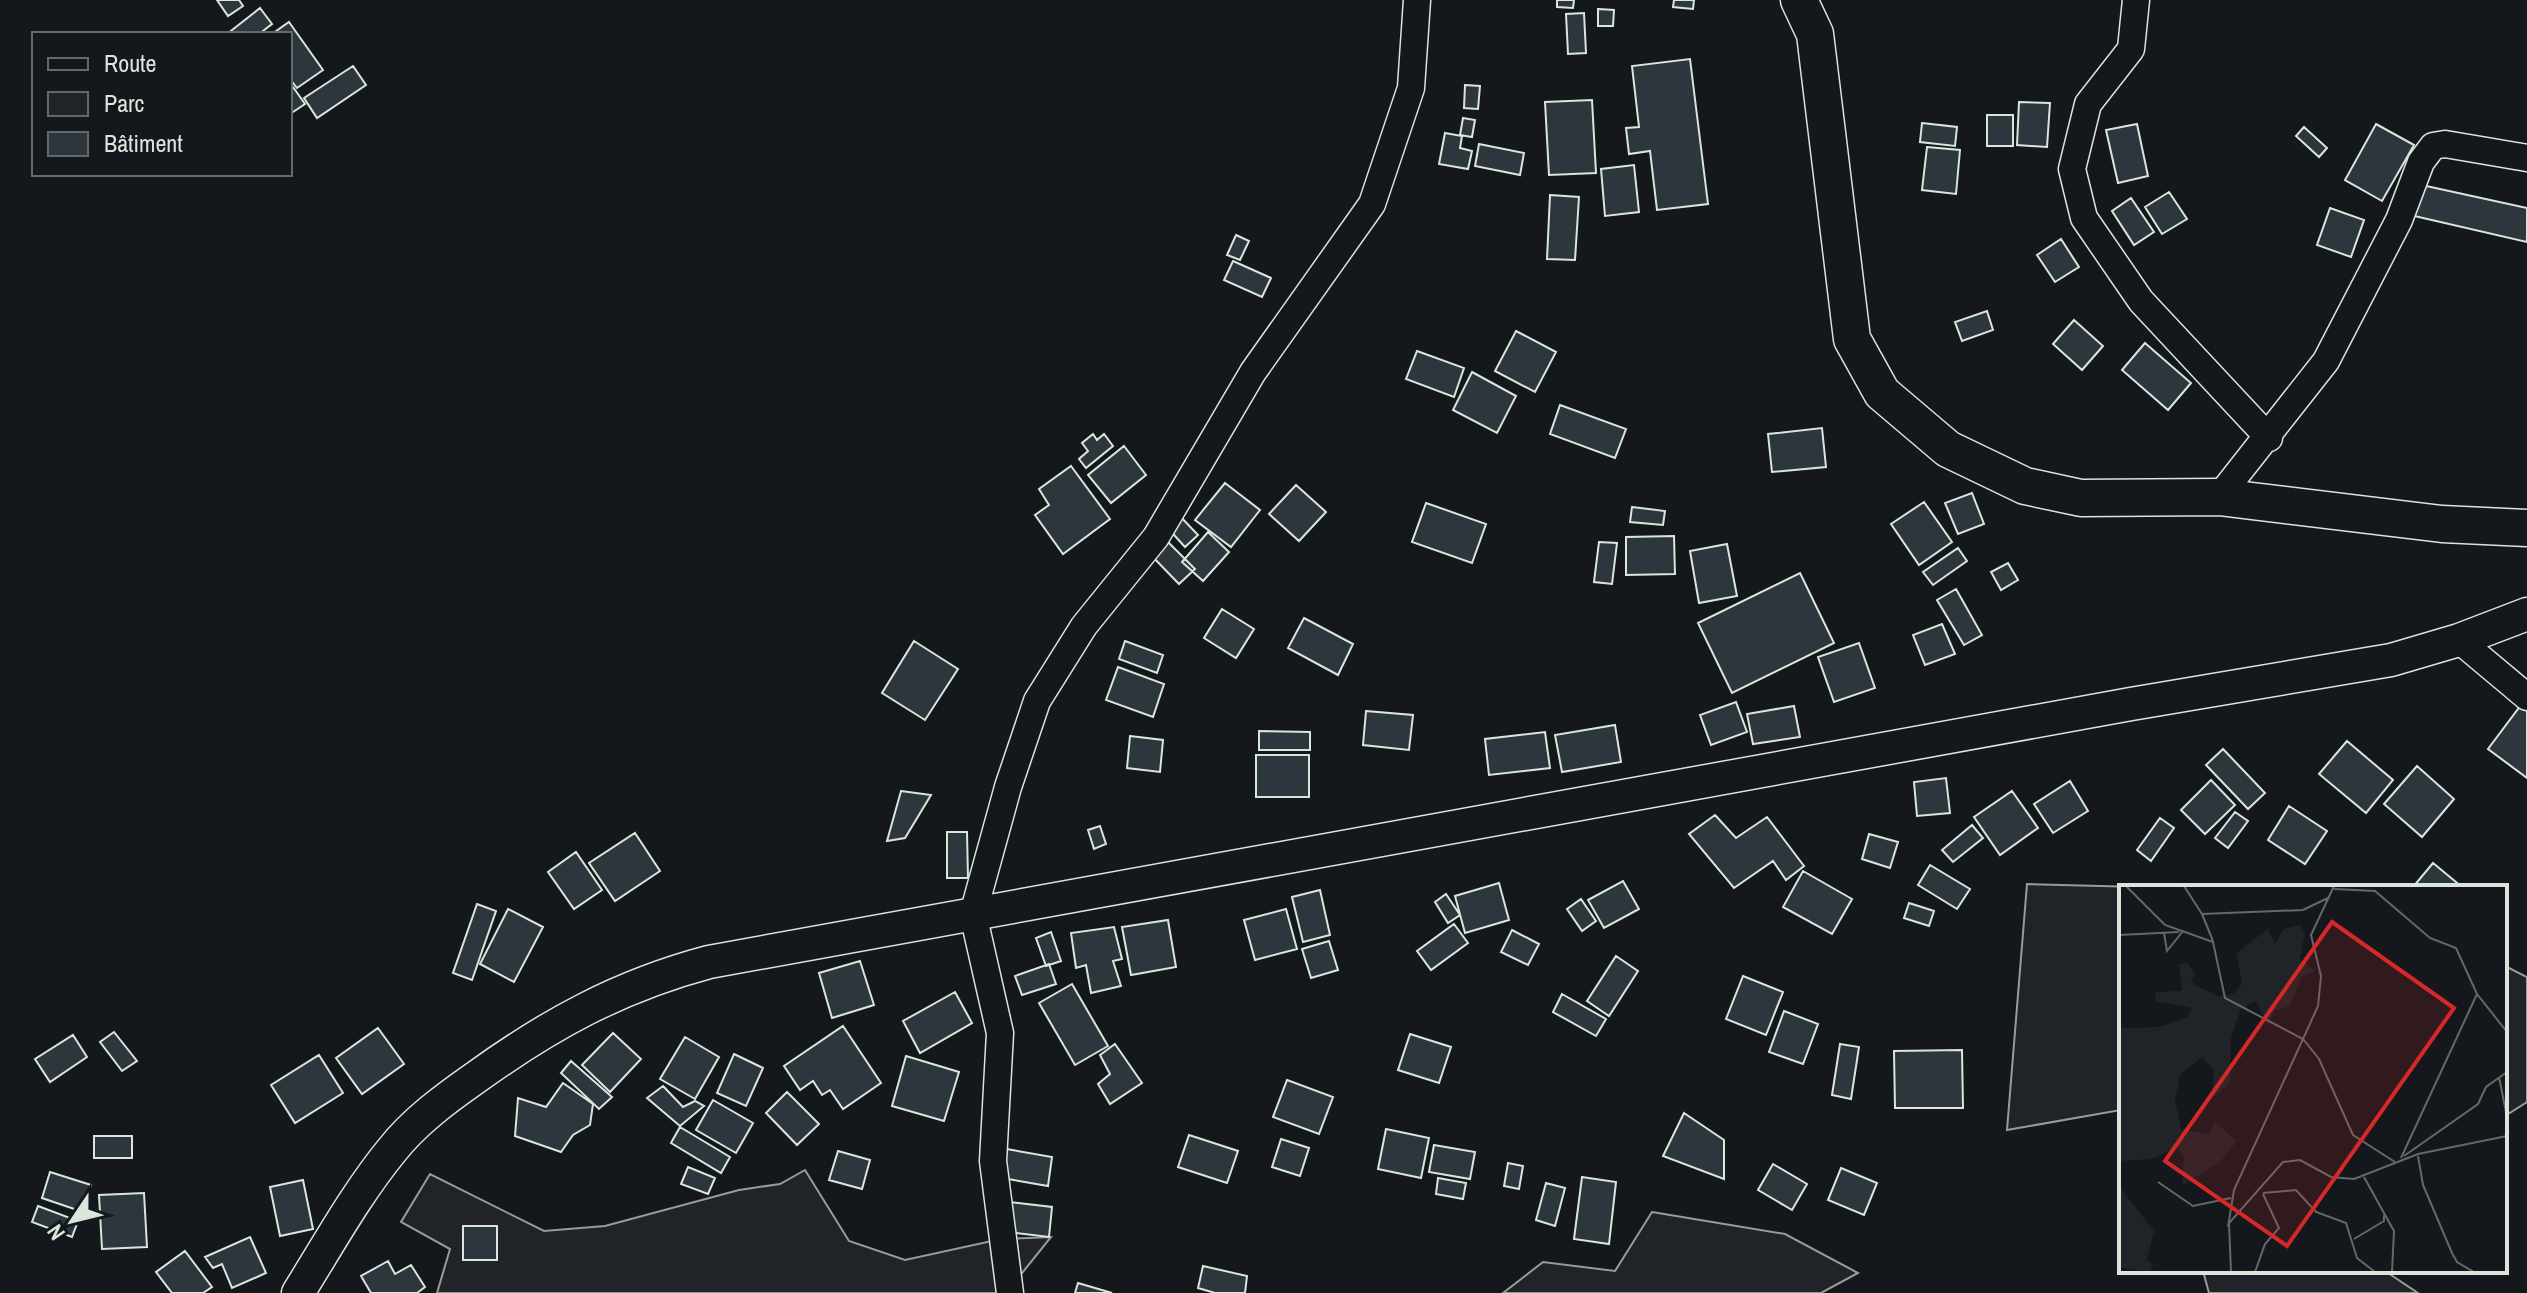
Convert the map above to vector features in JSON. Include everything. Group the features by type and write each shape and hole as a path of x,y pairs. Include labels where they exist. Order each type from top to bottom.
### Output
{"highway":[{"path":"1799,0 1815,34 1852,339 1882,393 1948,449 2025,486 2081,498 2219,497 2442,524 2527,528"}],"main road":[{"path":"298,1293 392,1149 440,1102 557,1023 624,988 709,962 2131,704 2391,660 2459,640 2527,614"}],"street":[{"path":"1010,1293 993,1161 1000,1033 973,914 1008,787 1037,701 1084,626 1156,537 1253,372 1372,204 1411,88 1417,0"},
{"path":"2136,0 2131,49 2088,104 2072,169 2084,218 2141,301 2269,438"},
{"path":"2219,497 2269,438 2326,361 2399,220 2421,162 2433,146 2445,144 2527,158"},
{"path":"2459,640 2527,697"}],"green space":[{"path":"2027,884 2119,886 2119,1110 2007,1130"},
{"path":"2507,967 2527,977 2527,1102 2507,1115"},
{"path":"805,1170 849,1241 905,1260 1001,1239 1051,1237 1006,1293 437,1293 450,1249 401,1222 430,1174 544,1231 605,1226 739,1190 780,1184"},
{"path":"1652,1212 1785,1234 1858,1273 1821,1293 1503,1293 1543,1262 1615,1271"},
{"path":"2204,1273 2388,1273 2418,1293 2209,1293"}],"building":[{"path":"217,0 239,0 243,6 228,16"},
{"path":"1557,0 1574,0 1573,8 1557,7"},
{"path":"1674,0 1694,0 1693,9 1673,7"},
{"path":"260,8 272,24 262,32 230,32"},
{"path":"1598,9 1614,10 1613,26 1598,26"},
{"path":"1584,13 1586,53 1568,54 1566,14"},
{"path":"289,22 323,70 297,88 292,82 292,32 275,32"},
{"path":"1690,59 1708,204 1657,210 1650,151 1629,154 1626,128 1639,127 1632,66"},
{"path":"353,66 366,85 317,118 304,98"},
{"path":"1465,85 1480,86 1478,109 1464,108"},
{"path":"292,88 305,104 292,113"},
{"path":"1592,100 1596,173 1549,175 1545,102"},
{"path":"2019,102 2050,103 2047,147 2017,145"},
{"path":"1987,115 2013,115 2013,146 1987,146"},
{"path":"1463,118 1475,120 1472,137 1460,135"},
{"path":"1922,123 1957,127 1955,146 1920,142"},
{"path":"2137,124 2148,176 2118,183 2106,130"},
{"path":"2376,124 2414,145 2382,201 2345,180"},
{"path":"2304,127 2327,148 2319,157 2296,136"},
{"path":"1445,133 1462,136 1460,148 1472,151 1468,169 1439,164"},
{"path":"1479,144 1524,153 1520,175 1475,166"},
{"path":"1927,147 1960,150 1956,194 1922,190"},
{"path":"1634,165 1639,212 1605,216 1601,169"},
{"path":"2417,184 2527,208 2527,242 2410,215"},
{"path":"2169,192 2187,219 2162,234 2145,207"},
{"path":"1550,195 1579,197 1575,260 1547,259"},
{"path":"2131,198 2154,232 2134,245 2112,211"},
{"path":"2330,208 2364,220 2351,257 2317,245"},
{"path":"1236,235 1249,241 1240,260 1227,255"},
{"path":"2061,239 2079,267 2055,282 2037,255"},
{"path":"1233,261 1271,278 1262,297 1224,280"},
{"path":"1987,311 1993,330 1962,341 1955,322"},
{"path":"2074,320 2103,346 2082,370 2053,344"},
{"path":"1516,331 1556,352 1535,392 1495,371"},
{"path":"2145,343 2191,383 2168,410 2122,370"},
{"path":"1417,351 1464,368 1454,397 1406,379"},
{"path":"1472,372 1516,396 1497,433 1453,410"},
{"path":"1560,405 1626,429 1615,458 1550,434"},
{"path":"1822,428 1826,467 1772,472 1768,434"},
{"path":"1093,434 1097,440 1104,434 1113,446 1086,468 1079,459 1088,451 1082,443"},
{"path":"1124,446 1146,475 1111,503 1088,475"},
{"path":"1071,466 1110,519 1063,554 1035,515 1049,505 1039,489"},
{"path":"1225,483 1260,510 1231,547 1195,520"},
{"path":"1296,485 1326,512 1299,541 1269,514"},
{"path":"1972,493 1984,524 1958,534 1945,503"},
{"path":"1924,502 1952,542 1919,565 1891,524"},
{"path":"1426,503 1486,524 1472,563 1412,542"},
{"path":"1632,507 1665,511 1663,525 1630,522"},
{"path":"1176,512 1198,535 1185,547 1164,524"},
{"path":"1208,532 1229,552 1203,581 1182,562"},
{"path":"1674,536 1675,574 1626,575 1626,537"},
{"path":"1164,538 1195,569 1179,584 1149,553"},
{"path":"1599,542 1617,543 1612,584 1594,582"},
{"path":"1727,544 1737,596 1699,603 1690,551"},
{"path":"1958,548 1967,561 1933,585 1923,572"},
{"path":"2008,563 2018,580 2001,590 1991,572"},
{"path":"1800,573 1834,643 1732,693 1698,623"},
{"path":"1956,589 1982,635 1964,645 1937,600"},
{"path":"1222,609 1254,629 1236,658 1204,638"},
{"path":"1304,618 1353,644 1338,675 1288,648"},
{"path":"1942,624 1955,654 1925,665 1913,635"},
{"path":"914,641 958,669 925,720 882,693"},
{"path":"1125,641 1163,655 1157,673 1119,659"},
{"path":"1859,643 1875,688 1834,702 1818,657"},
{"path":"1118,667 1164,684 1153,717 1106,700"},
{"path":"1736,702 1747,732 1711,745 1700,715"},
{"path":"2521,705 2527,710 2527,778 2488,749"},
{"path":"1794,706 1800,737 1753,744 1747,714"},
{"path":"1366,711 1413,715 1409,750 1363,745"},
{"path":"1615,725 1621,762 1562,772 1555,735"},
{"path":"1259,731 1310,732 1310,750 1259,750"},
{"path":"1545,732 1550,768 1489,775 1485,739"},
{"path":"1130,736 1163,740 1160,772 1127,768"},
{"path":"2347,741 2393,780 2366,813 2319,774"},
{"path":"2223,749 2265,793 2248,809 2206,765"},
{"path":"1256,755 1309,755 1309,797 1256,797"},
{"path":"2417,766 2454,799 2422,837 2384,804"},
{"path":"1946,778 1950,813 1917,816 1914,782"},
{"path":"2211,780 2235,805 2205,834 2181,810"},
{"path":"2070,781 2088,811 2053,833 2034,804"},
{"path":"901,791 931,795 905,838 887,841"},
{"path":"2012,791 2038,828 2000,855 1974,817"},
{"path":"2289,806 2327,831 2305,864 2268,840"},
{"path":"2235,812 2248,821 2228,848 2215,838"},
{"path":"1715,815 1736,838 1767,817 1804,866 1786,880 1773,861 1734,888 1689,834"},
{"path":"2160,818 2174,828 2151,861 2137,850"},
{"path":"1972,825 1983,838 1953,862 1942,850"},
{"path":"1100,826 1106,844 1094,849 1088,830"},
{"path":"947,832 967,832 968,878 947,878"},
{"path":"635,833 660,871 615,901 589,863"},
{"path":"1869,834 1898,842 1890,868 1862,859"},
{"path":"576,852 602,890 574,909 548,872"},
{"path":"2433,863 2460,885 2415,885"},
{"path":"1930,865 1970,889 1957,909 1918,885"},
{"path":"1803,871 1852,899 1832,934 1783,907"},
{"path":"1623,881 1639,909 1604,928 1588,900"},
{"path":"1499,883 1509,920 1465,933 1455,896"},
{"path":"1320,890 1330,935 1303,942 1292,897"},
{"path":"1446,894 1460,915 1448,923 1435,902"},
{"path":"1581,899 1596,921 1582,931 1567,909"},
{"path":"1909,903 1934,911 1929,926 1904,918"},
{"path":"477,904 496,911 472,980 453,973"},
{"path":"508,909 543,927 514,982 480,964"},
{"path":"1286,909 1297,949 1255,960 1244,920"},
{"path":"1168,920 1176,967 1131,975 1122,927"},
{"path":"1454,924 1468,943 1431,970 1417,951"},
{"path":"1114,927 1122,959 1113,961 1121,986 1091,993 1086,965 1076,968 1071,933"},
{"path":"1512,930 1539,944 1528,965 1501,952"},
{"path":"1051,932 1061,961 1046,966 1036,938"},
{"path":"1329,941 1338,970 1311,978 1302,949"},
{"path":"1616,956 1638,971 1609,1016 1587,1001"},
{"path":"860,961 874,1005 832,1018 819,973"},
{"path":"1049,964 1056,984 1022,995 1015,976"},
{"path":"1743,976 1783,992 1766,1035 1726,1019"},
{"path":"1072,984 1108,1046 1075,1065 1039,1003"},
{"path":"955,992 972,1023 920,1053 903,1021"},
{"path":"1562,994 1606,1019 1596,1036 1553,1012"},
{"path":"1784,1011 1818,1024 1803,1064 1769,1052"},
{"path":"843,1026 881,1083 843,1109 830,1090 822,1095 813,1081 800,1090 784,1066"},
{"path":"378,1028 404,1064 362,1094 336,1058"},
{"path":"114,1032 137,1061 122,1071 100,1042"},
{"path":"613,1033 641,1059 610,1092 582,1065"},
{"path":"1410,1034 1451,1047 1439,1083 1398,1070"},
{"path":"73,1035 87,1057 50,1082 35,1059"},
{"path":"685,1037 719,1057 695,1099 660,1079"},
{"path":"1115,1044 1142,1083 1110,1104 1098,1084 1110,1074 1100,1055"},
{"path":"1840,1044 1859,1047 1851,1099 1832,1095"},
{"path":"1962,1050 1963,1108 1895,1108 1894,1051"},
{"path":"734,1054 763,1068 746,1106 717,1093"},
{"path":"319,1055 343,1093 295,1123 271,1085"},
{"path":"906,1056 959,1072 944,1121 892,1106"},
{"path":"571,1061 612,1097 599,1109 561,1073"},
{"path":"1287,1080 1333,1097 1319,1134 1273,1117"},
{"path":"563,1083 593,1104 590,1125 573,1135 561,1152 515,1136 518,1098 546,1107"},
{"path":"663,1086 683,1107 695,1101 704,1106 680,1126 647,1098"},
{"path":"787,1092 819,1124 797,1145 766,1113"},
{"path":"713,1100 753,1123 736,1153 696,1130"},
{"path":"1684,1113 1724,1140 1724,1179 1663,1156"},
{"path":"680,1127 730,1157 721,1173 671,1143"},
{"path":"1386,1129 1429,1138 1421,1178 1378,1169"},
{"path":"1189,1135 1238,1151 1227,1183 1178,1167"},
{"path":"94,1136 132,1136 132,1158 94,1158"},
{"path":"1281,1139 1309,1148 1300,1176 1272,1167"},
{"path":"1434,1145 1475,1152 1470,1179 1429,1172"},
{"path":"1001,1148 1052,1157 1048,1186 996,1177"},
{"path":"838,1151 870,1160 862,1189 829,1180"},
{"path":"1508,1163 1523,1166 1519,1189 1504,1186"},
{"path":"1773,1164 1807,1184 1792,1210 1758,1190"},
{"path":"688,1167 715,1178 708,1194 681,1184"},
{"path":"1841,1168 1877,1183 1864,1215 1828,1200"},
{"path":"50,1172 91,1185 83,1212 42,1198"},
{"path":"1582,1177 1616,1182 1609,1244 1574,1239"},
{"path":"1438,1178 1466,1183 1463,1199 1436,1194"},
{"path":"303,1180 313,1229 280,1236 270,1187"},
{"path":"1546,1183 1565,1188 1555,1226 1536,1220"},
{"path":"144,1193 147,1247 102,1249 99,1195"},
{"path":"1010,1202 1052,1207 1049,1237 1007,1232"},
{"path":"38,1206 78,1221 72,1237 32,1222"},
{"path":"463,1226 497,1226 497,1260 463,1260"},
{"path":"250,1237 266,1273 232,1288 222,1264 213,1268 205,1257"},
{"path":"185,1251 212,1287 203,1293 172,1293 156,1272"},
{"path":"388,1261 395,1274 411,1265 425,1287 417,1293 371,1293 361,1276"},
{"path":"1203,1266 1247,1276 1245,1293 1215,1293 1198,1288"},
{"path":"1078,1283 1112,1293 1075,1293"}]}
